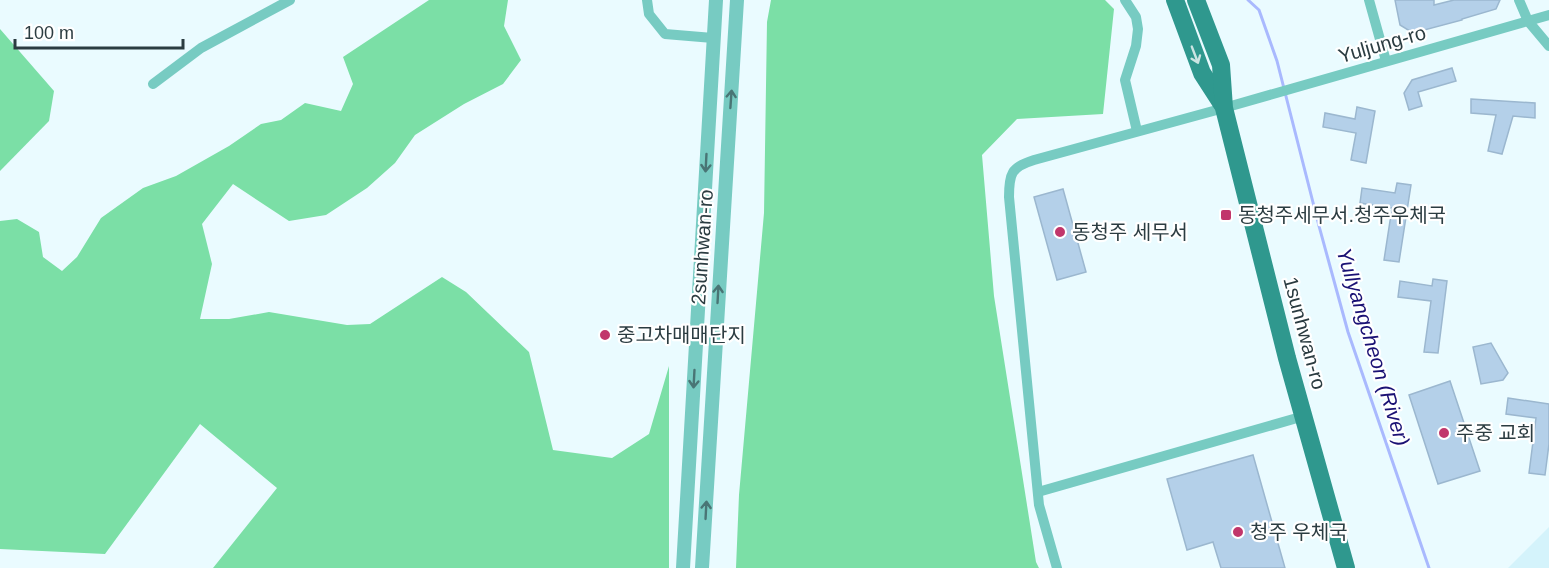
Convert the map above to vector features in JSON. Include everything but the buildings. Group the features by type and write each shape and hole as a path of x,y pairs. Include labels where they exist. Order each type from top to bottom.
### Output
{"main road":[{"name":"1sunhwan-ro","path":"1175,0 1202,73 1224,108"},
{"name":"1sunhwan-ro","path":"1197,2 1221,64 1224,108 1346,568"}],"street":[{"path":"153,84 201,48 290,0"},
{"path":"647,0 649,14 665,34 713,38"},
{"name":"2sunhwan-ro","path":"683,568 716,0"},
{"name":"2sunhwan-ro","path":"702,568 737,0"},
{"path":"1125,0 1136,17 1138,29 1136,46 1125,80 1137,131"},
{"path":"1370,0 1386,61"},
{"path":"1520,0 1528,21 1549,46"},
{"name":"Yuljung-ro","path":"1057,568 1039,505 1009,180 1014,169 1020,164 1549,15"},
{"path":"1038,492 1304,416"}],"shaded area":[{"path":"1549,527 1549,568 1508,568"}],"green space":[{"path":"429,0 508,0 504,26 521,60 503,84 464,104 415,135 395,163 367,188 326,215 289,221 233,184 202,224 212,264 200,319 229,319 269,312 347,325 370,324 442,277 466,292 529,352 553,450 612,458 649,434 669,366 669,568 213,568 277,488 200,424 105,554 0,549 0,221 17,219 39,232 43,257 62,271 77,257 101,218 143,188 176,176 229,146 261,124 281,120 305,103 341,111 353,84 343,57"},
{"path":"771,0 1105,0 1114,9 1103,114 1017,119 982,155 994,296 1036,562 1039,568 736,568 739,495 764,213 767,22"},
{"path":"0,29 54,91 49,121 0,171"}],"waterway":[{"name":"Yullyangcheon (River)","path":"1248,0 1259,10 1277,61 1348,332 1429,568"}],"place":[{"name":"동청주세무서.청주우체국","path":"1226,215"},
{"name":"동청주 세무서","path":"1060,232"},
{"name":"중고차매매단지","path":"605,335"},
{"name":"주중 교회","path":"1444,433"},
{"name":"청주 우체국","path":"1238,532"}]}
